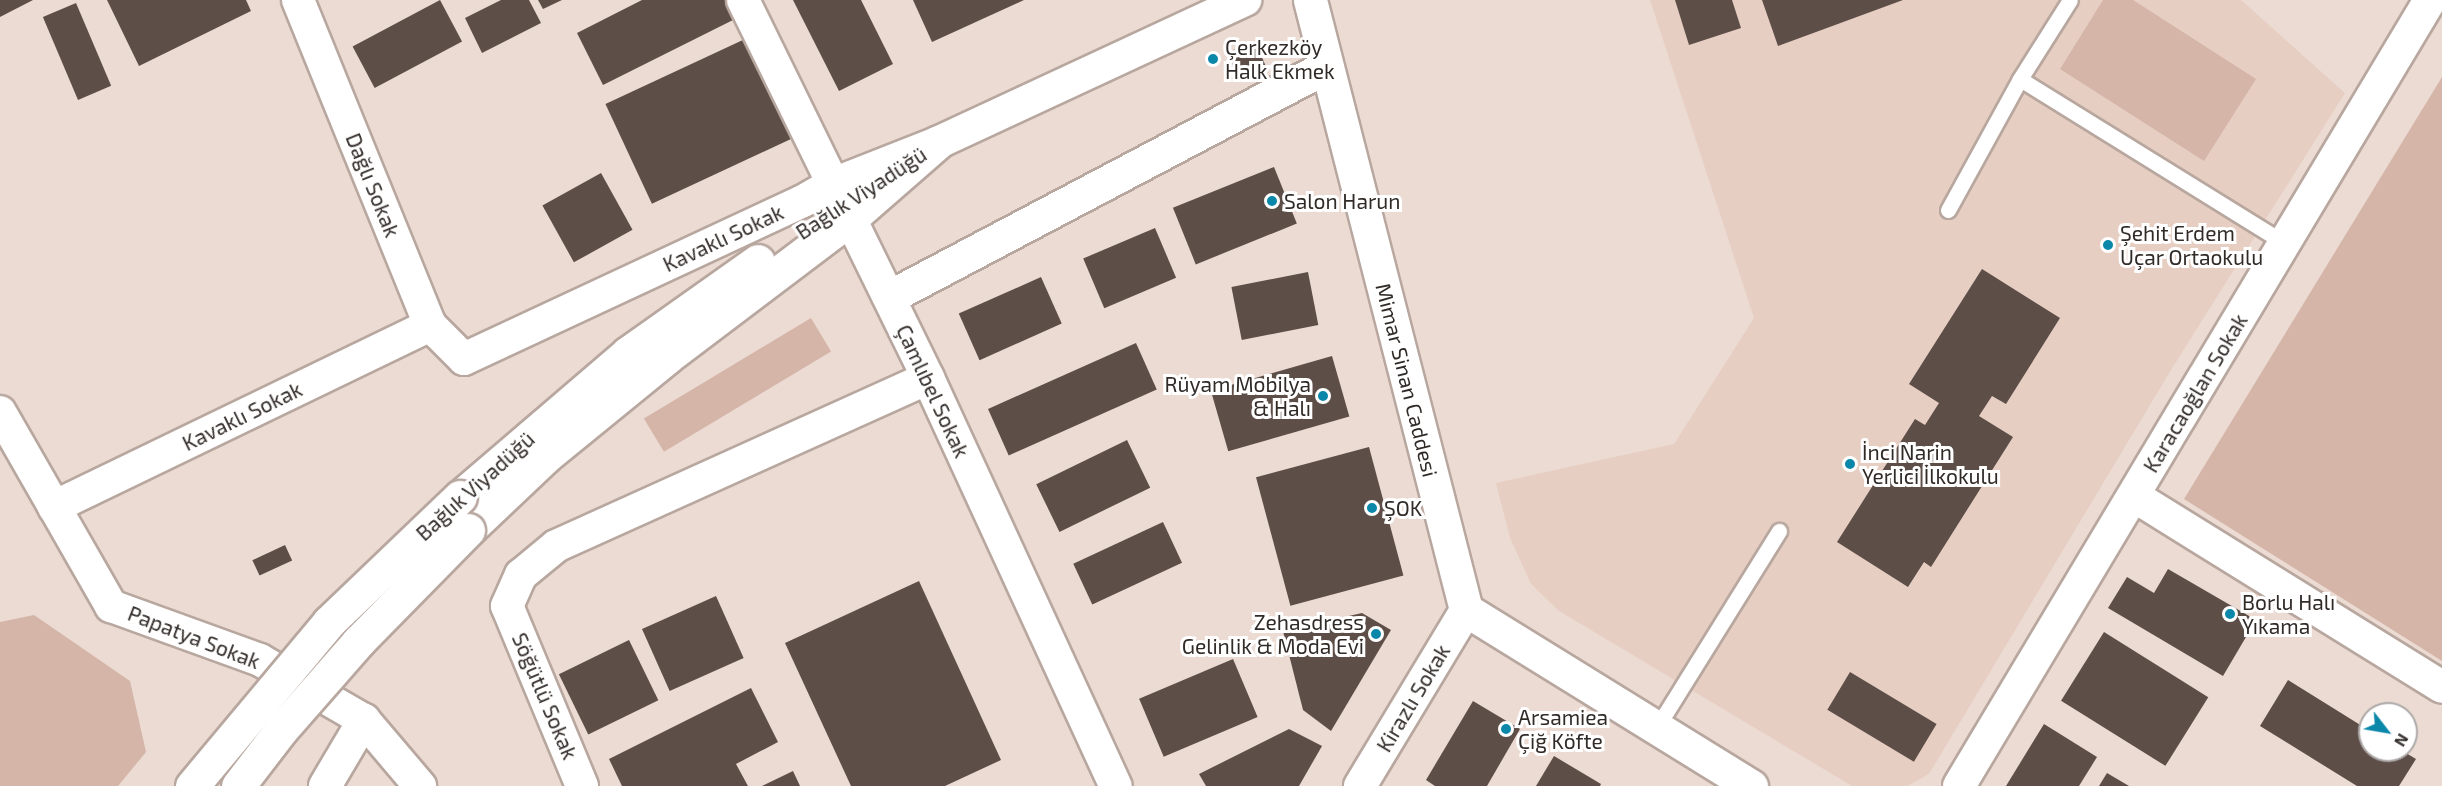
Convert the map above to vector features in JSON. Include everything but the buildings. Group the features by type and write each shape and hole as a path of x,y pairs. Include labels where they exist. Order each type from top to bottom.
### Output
{"street":[{"name":"Dağlı Sokak","path":"298,0 430,325 464,359"},
{"name":"Çamlıbel Sokak","path":"743,0 928,378 1116,786"},
{"path":"937,143 1245,0"},
{"name":"Mimar Sinan Caddesi","path":"1310,0 1466,610"},
{"name":"Karacaoğlan Sokak","path":"1959,786 2430,0"},
{"path":"888,297 1326,67"},
{"name":"Bağlık Viyadüğü","path":"192,786 329,622 460,497 628,353 842,202 937,143"},
{"name":"Kavaklı Sokak","path":"464,359 803,201 842,202"},
{"name":"Bağlık Viyadüğü","path":"238,786 281,730 358,642 468,530 546,456 666,358 842,202"},
{"name":"Kavaklı Sokak","path":"54,507 430,325"},
{"name":"Söğütlü Sokak","path":"582,786 507,606 521,575 556,546 928,378"},
{"name":"Papatya Sokak","path":"0,412 111,606 260,660 364,720 420,786"},
{"path":"2134,496 2442,687"},
{"path":"1466,610 1751,786"},
{"name":"Kirazlı Sokak","path":"1360,786 1466,610"},
{"path":"325,786 364,720"}],"lane":[{"path":"1948,210 2020,79 2070,0"},
{"path":"2020,79 2284,243"},
{"path":"1657,727 1779,531"}],"shaded area":[{"path":"1650,0 2241,0 2345,93 2171,370 1929,774 1907,786 1852,786 1559,611 1531,584 1510,538 1496,483 1674,444 1754,318"},
{"path":"2103,0 2133,0 2256,79 2204,161 2060,69"},
{"path":"2442,77 2442,661 2184,499"},
{"path":"811,318 831,351 664,452 644,418"},
{"path":"34,615 130,681 146,752 118,786 0,786 0,622"}],"place":[{"name":"Çerkezköy Halk Ekmek","path":"1213,59"},
{"name":"Salon Harun","path":"1272,201"},
{"name":"Şehit Erdem Uçar Ortaokulu","path":"2108,245"},
{"name":"Rüyam Mobilya & Halı","path":"1323,396"},
{"name":"İnci Narin Yerlici İlkokulu","path":"1850,464"},
{"name":"ŞOK","path":"1372,508"},
{"name":"Borlu Halı Yıkama","path":"2230,614"},
{"name":"Zehasdress Gelinlik & Moda Evi","path":"1376,634"},
{"name":"Arsamiea Çiğ Köfte","path":"1506,729"}]}
